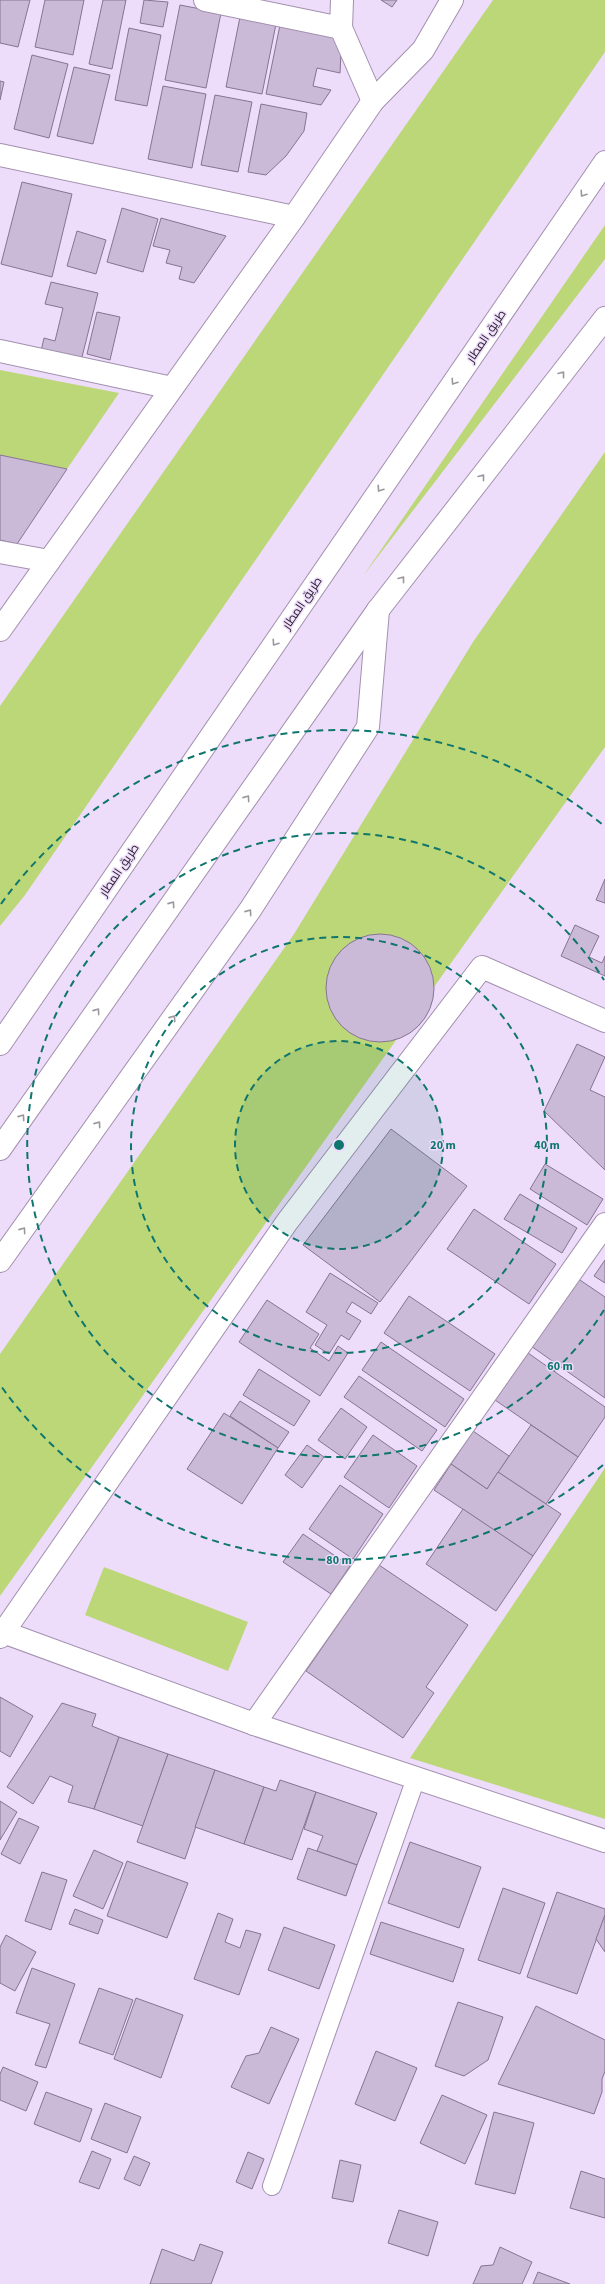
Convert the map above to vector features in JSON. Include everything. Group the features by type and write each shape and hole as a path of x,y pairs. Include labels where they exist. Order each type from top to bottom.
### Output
{"main road":[{"path":"205,0 341,28"},
{"path":"342,0 341,28 373,101"},
{"path":"0,630 294,218 373,101 423,50 452,0"},
{"path":"0,155 294,218"},
{"name":"طريق المطار","path":"0,1044 605,162"},
{"path":"0,1149 378,610 605,318"},
{"path":"0,351 172,388"},
{"path":"0,552 49,560"},
{"path":"0,1261 250,910 368,727 378,610"},
{"path":"605,1021 482,967 287,1222 2,1635 254,1724 605,1841"},
{"path":"254,1724 605,1224"}],"lane":[{"path":"272,2186 416,1778"}],"green space":[{"path":"493,0 605,0 605,52 25,895 0,926 0,706"},
{"path":"605,225 605,259 363,576"},
{"path":"0,370 119,393 67,469 0,455"},
{"path":"605,452 605,747 0,1596 0,1354 294,934 473,642"},
{"path":"605,1468 605,1819 410,1758"},
{"path":"104,1567 248,1622 228,1671 85,1615"}],"building":[{"path":"0,0 30,0 18,47 0,43"},
{"path":"45,0 84,0 73,55 35,47"},
{"path":"103,0 126,0 112,69 89,64"},
{"path":"144,0 168,2 163,27 140,23"},
{"path":"381,0 397,0 392,7"},
{"path":"180,5 221,13 206,88 165,80"},
{"path":"241,12 277,19 262,94 226,87"},
{"path":"281,20 342,32 340,73 317,68 313,86 331,90 321,105 266,94"},
{"path":"129,28 161,35 147,106 115,100"},
{"path":"32,55 68,64 49,138 14,129"},
{"path":"74,67 110,75 93,144 57,136"},
{"path":"0,81 4,82 0,100"},
{"path":"163,86 206,94 192,168 148,159"},
{"path":"215,95 252,102 238,172 201,165"},
{"path":"261,104 307,113 304,131 286,156 266,175 248,172"},
{"path":"22,182 72,194 52,277 1,264"},
{"path":"122,208 158,219 143,272 107,262"},
{"path":"161,218 226,236 194,283 179,279 182,267 166,263 170,250 153,246"},
{"path":"77,231 106,240 96,274 67,266"},
{"path":"51,282 98,293 81,361 41,351 44,338 55,341 63,308 45,304"},
{"path":"97,312 120,317 110,360 87,354"},
{"path":"0,455 67,469 17,544 0,540"},
{"path":"605,879 605,903 596,900"},
{"path":"575,925 599,936 589,957 602,963 605,956 605,976 561,956"},
{"path":"380,934 401,938 418,950 430,967 434,988 430,1009 418,1026 401,1038 380,1042 359,1038 342,1026 330,1009 326,988 330,967 342,950 359,938"},
{"path":"577,1044 605,1057 590,1090 605,1097 605,1170 544,1111"},
{"path":"391,1129 467,1186 380,1302 303,1245"},
{"path":"545,1164 603,1199 587,1225 530,1189"},
{"path":"520,1194 577,1228 562,1253 504,1219"},
{"path":"474,1209 556,1264 529,1304 447,1249"},
{"path":"605,1260 605,1283 594,1276"},
{"path":"330,1273 378,1303 371,1314 352,1302 346,1312 361,1321 349,1340 341,1335 329,1354 315,1345 327,1325 306,1312"},
{"path":"577,1278 605,1297 605,1398 531,1346"},
{"path":"409,1296 495,1354 470,1391 384,1333"},
{"path":"267,1300 319,1334 310,1348 329,1361 338,1346 348,1353 320,1396 239,1342"},
{"path":"381,1342 464,1399 445,1427 362,1370"},
{"path":"528,1353 605,1407 605,1417 578,1457 495,1400"},
{"path":"259,1369 310,1401 294,1426 243,1395"},
{"path":"359,1376 437,1430 422,1451 344,1397"},
{"path":"240,1401 289,1432 278,1448 230,1416"},
{"path":"341,1408 367,1427 345,1459 318,1440"},
{"path":"224,1413 278,1448 242,1504 187,1469"},
{"path":"531,1425 578,1457 546,1504 498,1472"},
{"path":"473,1431 509,1456 487,1489 451,1464"},
{"path":"373,1435 417,1466 389,1508 344,1477"},
{"path":"307,1445 324,1457 302,1488 285,1475"},
{"path":"451,1464 487,1489 498,1472 561,1514 533,1556 434,1490"},
{"path":"340,1485 383,1514 353,1559 309,1529"},
{"path":"463,1509 533,1556 496,1611 426,1564"},
{"path":"303,1534 350,1566 331,1594 283,1562"},
{"path":"379,1565 468,1625 426,1687 434,1693 403,1738 306,1671"},
{"path":"0,1697 33,1716 10,1757 0,1751"},
{"path":"62,1703 96,1714 92,1726 119,1737 94,1809 68,1802 73,1786 50,1776 33,1804 7,1787"},
{"path":"119,1737 168,1754 143,1826 94,1809"},
{"path":"168,1754 215,1770 185,1859 137,1842"},
{"path":"215,1770 264,1787 244,1844 195,1827"},
{"path":"280,1780 316,1792 292,1860 244,1844 264,1787 276,1791"},
{"path":"316,1792 377,1813 357,1865 317,1851 323,1836 304,1829"},
{"path":"0,1801 17,1812 0,1840"},
{"path":"19,1818 39,1827 20,1864 1,1854"},
{"path":"410,1842 481,1867 459,1928 388,1903"},
{"path":"308,1848 357,1865 346,1896 297,1879"},
{"path":"94,1850 123,1863 103,1909 73,1896"},
{"path":"127,1861 188,1883 167,1938 107,1916"},
{"path":"42,1872 67,1880 51,1930 25,1921"},
{"path":"503,1888 545,1903 520,1974 478,1960"},
{"path":"557,1892 605,1909 605,1915 577,1994 527,1977"},
{"path":"75,1909 103,1920 98,1934 69,1924"},
{"path":"218,1913 233,1919 225,1942 240,1948 246,1930 261,1934 239,1995 194,1979"},
{"path":"605,1915 605,1952 596,1939"},
{"path":"381,1922 464,1949 453,1982 370,1954"},
{"path":"284,1927 335,1945 319,1989 268,1970"},
{"path":"6,1935 36,1952 15,1991 0,1983 0,1947"},
{"path":"32,1968 75,1984 46,2068 35,2065 50,2024 16,2013"},
{"path":"99,1988 133,2000 113,2055 79,2043"},
{"path":"136,1998 183,2015 161,2078 114,2059"},
{"path":"458,2002 503,2017 488,2060 464,2076 435,2066"},
{"path":"536,2006 605,2040 605,2071 602,2079 602,2092 594,2114 498,2084"},
{"path":"271,2027 299,2039 269,2104 231,2087 246,2056 259,2053"},
{"path":"376,2051 417,2068 395,2121 355,2104"},
{"path":"3,2067 38,2082 26,2111 0,2100 0,2074"},
{"path":"46,2092 92,2109 80,2142 34,2124"},
{"path":"442,2095 487,2115 465,2164 420,2143"},
{"path":"105,2103 141,2117 127,2153 91,2139"},
{"path":"494,2112 534,2123 515,2194 475,2184"},
{"path":"92,2151 111,2159 99,2189 79,2182"},
{"path":"248,2152 264,2159 252,2189 236,2182"},
{"path":"134,2156 150,2163 140,2186 124,2179"},
{"path":"340,2160 361,2165 353,2202 332,2198"},
{"path":"581,2171 605,2179 605,2218 570,2208"},
{"path":"399,2210 438,2222 428,2256 388,2243"},
{"path":"200,2244 223,2252 211,2284 150,2284 162,2249 194,2261"},
{"path":"500,2247 532,2262 522,2284 473,2284 481,2266 493,2265"},
{"path":"538,2272 570,2284 533,2284"}]}
